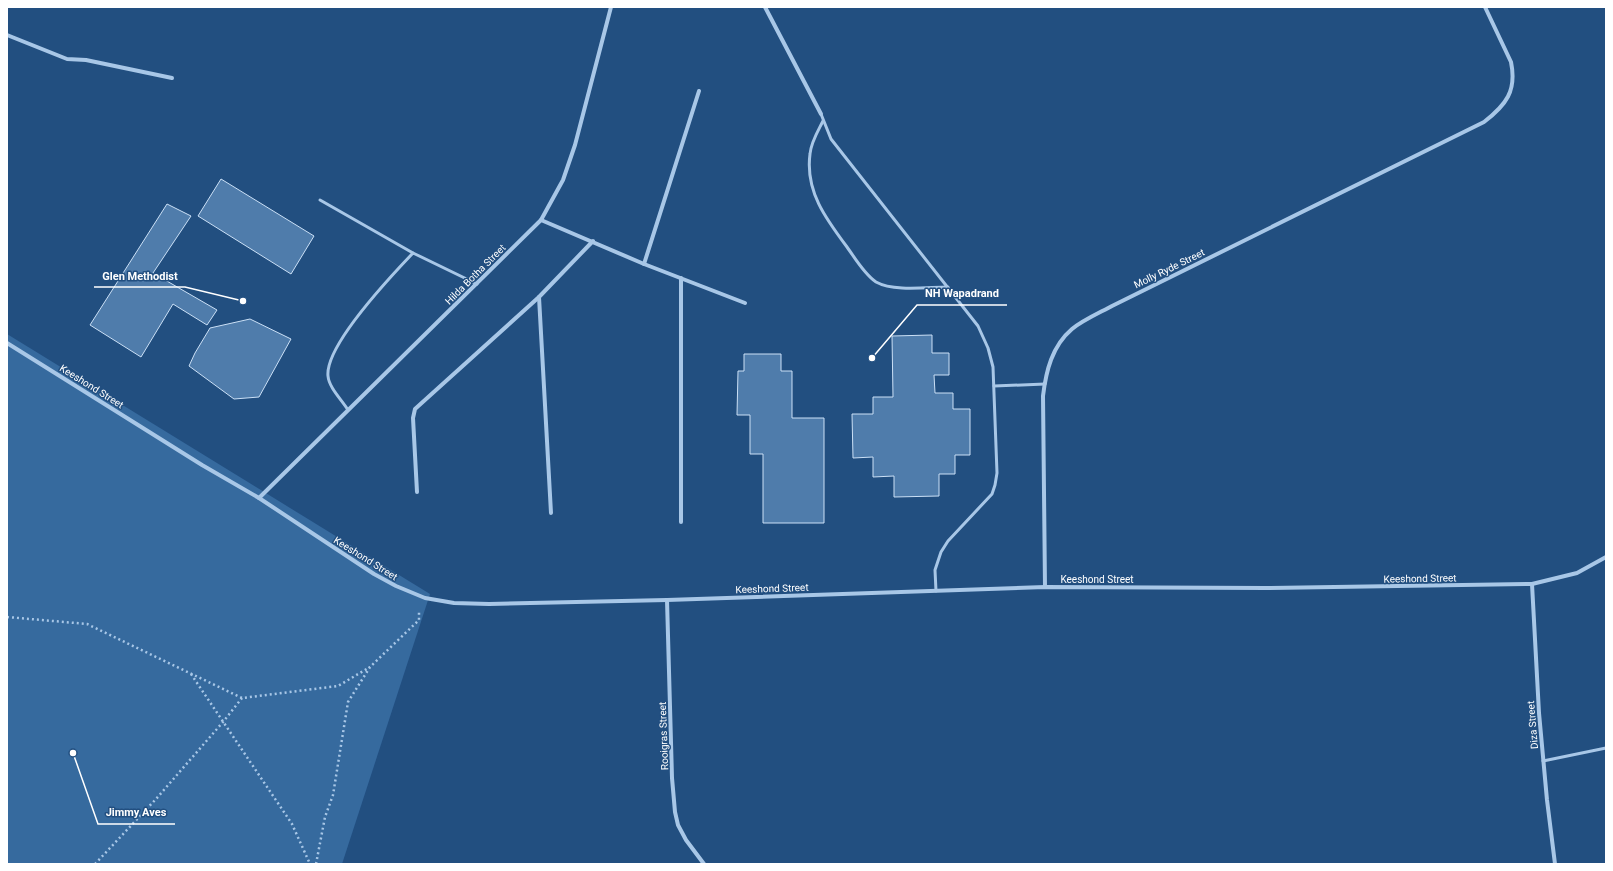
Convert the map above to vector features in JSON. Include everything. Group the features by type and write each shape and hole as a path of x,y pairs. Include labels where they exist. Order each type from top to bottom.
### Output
{"street":[{"name":"Hilda Botha Street","path":"259,498 541,220 563,180 575,145 611,7"},
{"path":"765,7 821,114"},
{"name":"Molly Ryde Street","path":"1045,587 1043,419 1045,376 1052,355 1061,342 1072,329 1119,302 1484,122 1498,111 1507,100 1512,89 1513,71 1511,62 1485,7"},
{"path":"7,35 67,59 86,60 172,78"},
{"path":"644,264 699,91"},
{"path":"541,220 644,264 745,303"},
{"path":"417,492 413,418 415,409 538,297 593,241"},
{"path":"681,278 681,522"},
{"path":"538,297 550,513"},
{"name":"Keeshond Street","path":"7,343 259,498 374,574 419,596 434,600 464,604 667,600 1045,587 1266,588 1532,584 1577,573 1606,557"},
{"name":"Diza Street","path":"1532,584 1539,713 1555,864"},
{"name":"Rooigras Street","path":"667,600 672,778 675,812 678,825 686,840 704,864"}],"lane":[{"path":"821,114 831,139 978,326 988,348 993,368 997,473 995,485 989,498 948,541 940,552 935,570 936,591"},
{"path":"824,120 814,138 810,154 810,165 814,196 830,225 862,267 876,281 886,286 900,288 948,287"},
{"path":"320,200 413,253 477,284"},
{"path":"348,410 328,376 330,360 352,325 389,278 413,253"},
{"path":"994,386 1045,384"},
{"path":"1543,761 1606,748"}],"path":[{"path":"7,617 87,624 242,698 338,686 370,667 419,620 419,596"},
{"path":"316,864 325,817 332,795 348,702 370,667"},
{"path":"190,674 292,824 310,864"},
{"path":"95,864 156,799 242,698"}],"shaded area":[{"path":"7,334 430,594 342,864 7,864"}],"building":[{"path":"221,179 314,236 291,274 198,216"},
{"path":"167,204 191,216 153,273 217,310 207,325 173,304 141,357 90,325"},
{"path":"250,319 291,339 259,397 234,399 189,366 210,328"},
{"path":"932,335 932,353 949,353 949,375 934,375 935,393 953,393 953,409 970,409 970,455 955,455 955,474 939,474 939,496 894,497 894,476 873,477 873,457 853,458 852,414 873,414 873,397 893,397 892,336"},
{"path":"744,354 781,354 781,371 792,371 792,418 824,418 824,523 763,523 763,454 750,454 750,415 737,415 738,371 744,371"}],"place":[{"name":"Glen Methodist","path":"243,301"},
{"name":"NH Wapadrand","path":"872,358"},
{"name":"Jimmy Aves","path":"73,753"}]}
